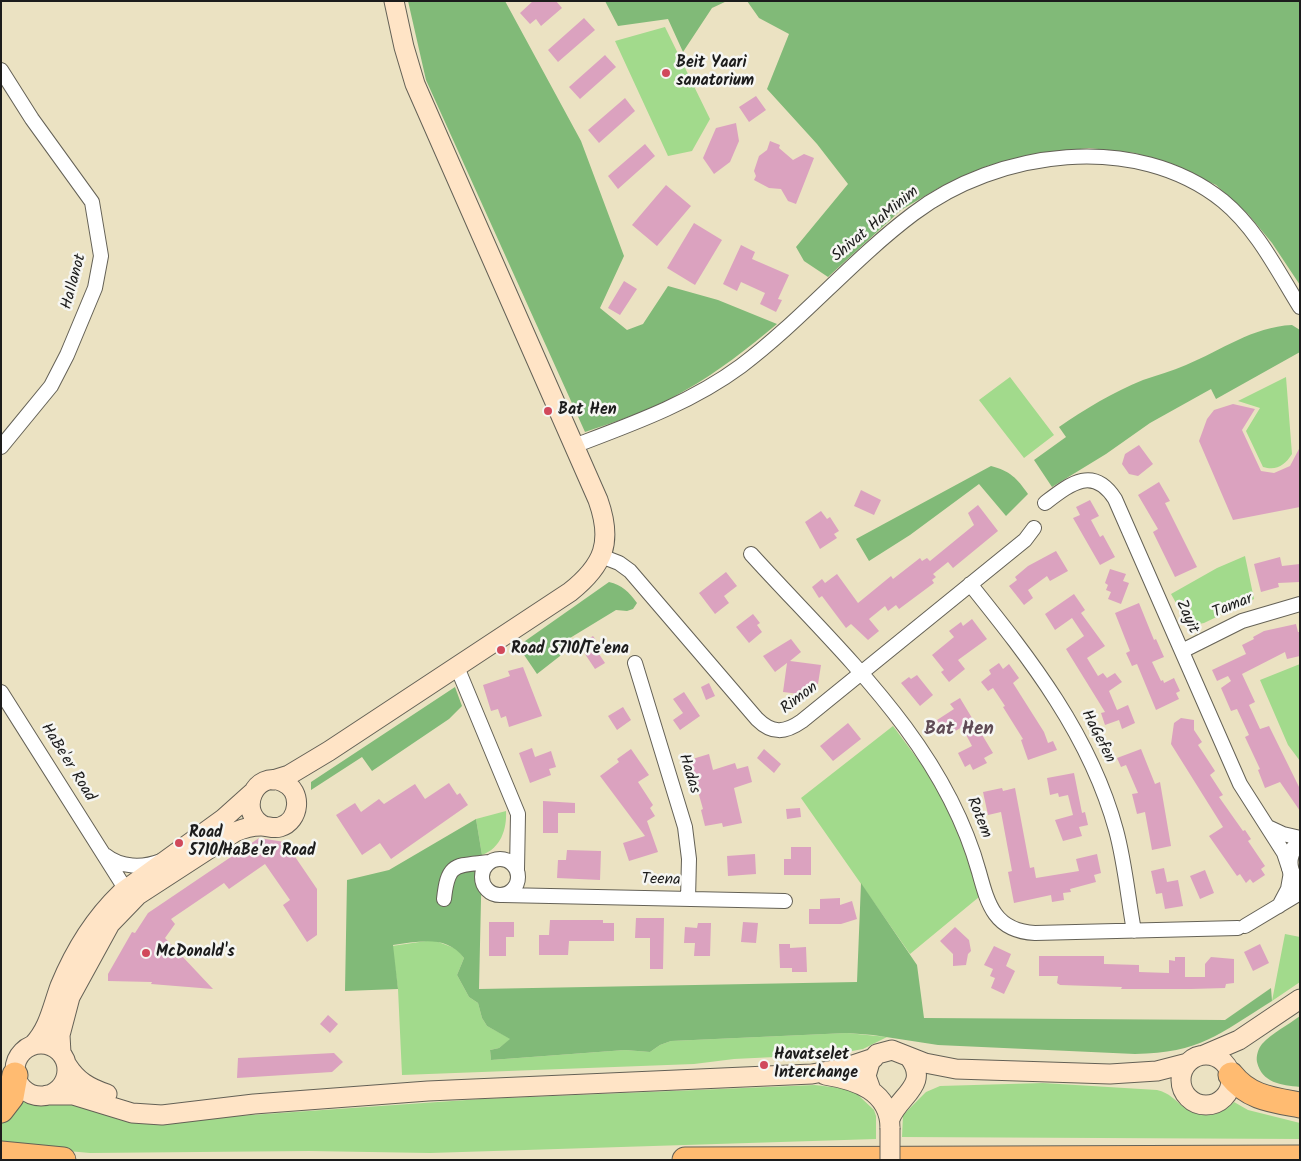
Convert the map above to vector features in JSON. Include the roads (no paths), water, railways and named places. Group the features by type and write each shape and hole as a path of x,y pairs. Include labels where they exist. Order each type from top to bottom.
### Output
{"highway":[{"path":"1230,1073 1238,1085 1256,1096 1300,1105"},
{"path":"1,1110 11,1097 15,1075"},
{"path":"1,1154 63,1160"},
{"path":"685,1160 1300,1158"}],"main road":[{"path":"47,1095 61,1087 67,1073 64,1059 62,1022 74,989 110,924 132,892 169,858 223,819 260,784 289,775 329,752 576,588 591,574 601,556 606,541 603,515 420,96 404,47 394,1"},
{"path":"329,752 308,773 296,796 296,808 290,821 278,827 247,827 235,832 106,908 81,946 61,986 46,1029 33,1045 22,1051 17,1058 15,1075 24,1090 31,1094 73,1095 122,1111 152,1115 254,1104 428,1091 812,1074 844,1068 874,1058"},
{"path":"273,780 286,784 296,796"},
{"path":"252,793 249,804 251,813 256,821 264,826"},
{"path":"890,1160 890,1124 885,1104 874,1093 866,1076 868,1066 882,1052 892,1050 925,1063 956,1069 1110,1074 1157,1071 1226,1047 1257,1029 1300,999"},
{"path":"1110,1074 1147,1080 1183,1090 1192,1101 1201,1105 1211,1105 1220,1101 1227,1094 1231,1085 1230,1073 1238,1050 1257,1029"},
{"path":"33,1045 46,1044 64,1059 75,1076 88,1087 126,1100 166,1103 254,1104"},
{"path":"890,1124 894,1110 910,1091 916,1070 909,1057"},
{"path":"1183,1090 1182,1076 1196,1059 1217,1057 1230,1073"},
{"path":"812,1074 855,1081 874,1093 892,1100 910,1091 928,1077 956,1069"}],"street":[{"name":"HaIlanot","path":"1,70 32,119 92,202 98,227 101,256 95,288 68,355 51,386 1,447"},
{"name":"Shivat HaMinim","path":"574,446 673,406 720,381 762,348 900,224 926,204 968,182 1029,164 1068,157 1110,157 1153,166 1193,181 1223,201 1246,224 1264,249 1300,308"},
{"name":"Zayit","path":"1046,503 1063,490 1082,481 1100,482 1108,488 1115,499 1240,784 1284,853 1293,874"},
{"name":"Rimon","path":"601,556 619,563 630,571 757,719 771,730 782,732 795,727 861,674 1025,540 1034,528"},
{"name":"Rotem","path":"751,554 861,674 916,738 945,785 967,834 986,897 1000,920 1007,926 1024,932 1134,931 1242,927 1300,893"},
{"name":"HaGefen","path":"970,584 1047,682 1087,753 1116,830 1134,931"},
{"name":"Tamar","path":"1182,652 1242,621 1300,604"},
{"name":"Hadas","path":"635,663 685,827 690,859 688,899"},
{"path":"457,667 518,814 517,873 513,890 503,895 490,892 483,884 482,870 508,847 517,832"},
{"name":"HaBe'er Road","path":"1,692 103,853 132,892"},
{"path":"1264,824 1278,832 1300,840 1291,853 1293,874 1279,906"},
{"name":"HaBe'er Road","path":"103,853 116,862 130,866 146,865 169,858"},
{"path":"444,899 446,880 452,870 459,866 506,860 517,873 525,889 536,896"},
{"name":"Teena","path":"503,895 785,900"}],"place":[{"name":"Beit Yaari sanatorium","path":"666,73"},
{"name":"Bat Hen","path":"548,411"},
{"name":"Road 5710/Te'ena","path":"501,650"},
{"name":"Road 5710/HaBe'er Road","path":"179,843"},
{"name":"McDonald's","path":"146,953"},
{"name":"Havatselet Interchange","path":"764,1065"}],"district":[{"name":"Bat Hen","path":"959,731"}]}
